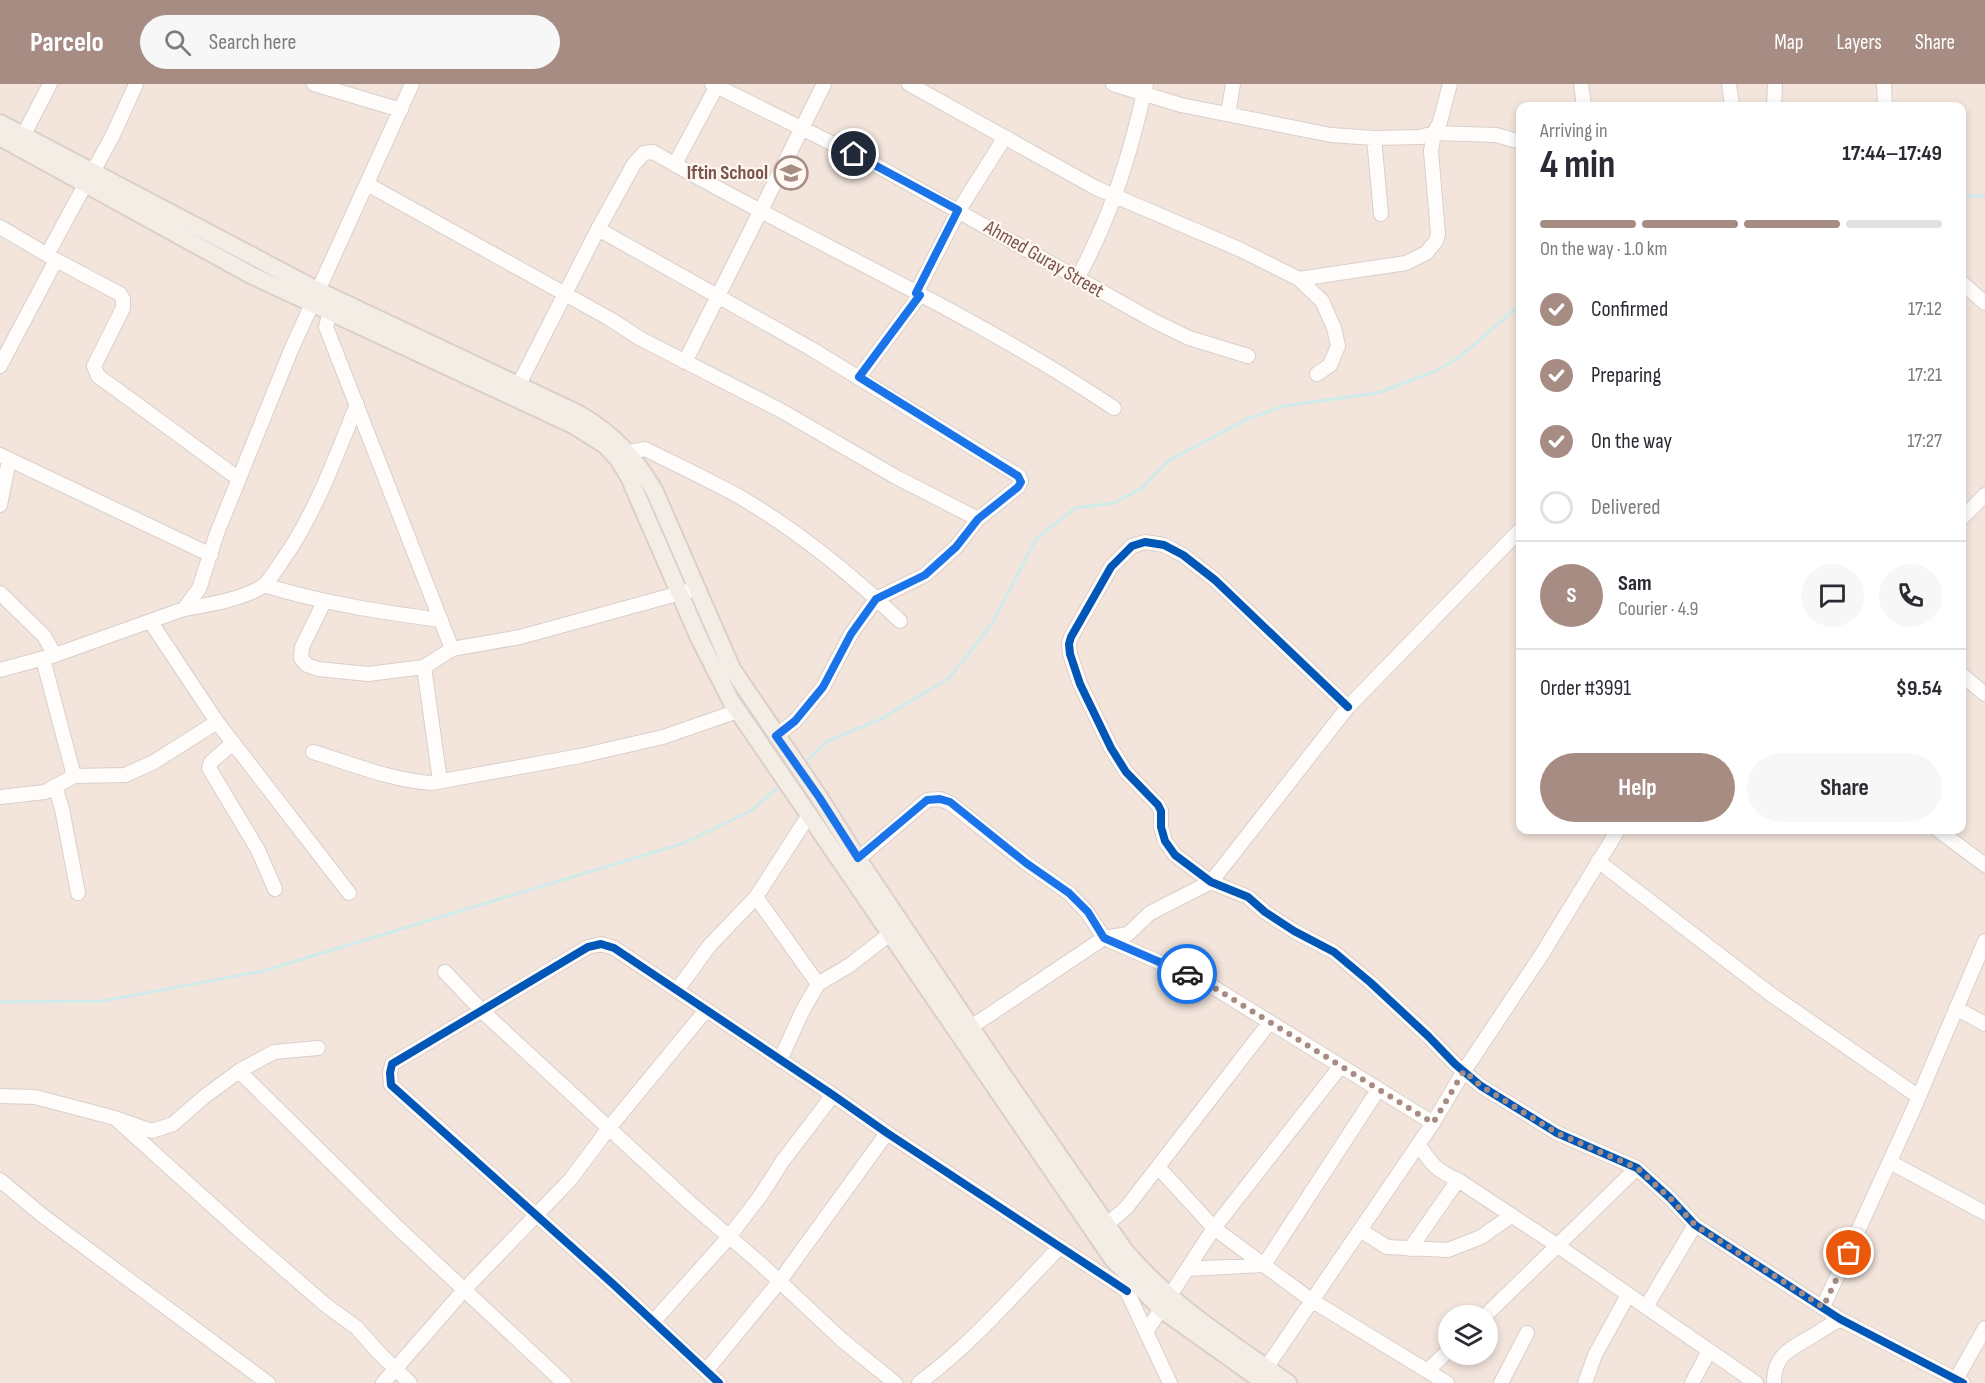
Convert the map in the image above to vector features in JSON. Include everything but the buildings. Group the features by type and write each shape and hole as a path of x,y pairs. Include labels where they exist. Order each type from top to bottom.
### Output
{"main road":[{"path":"0,123 89,178"},
{"path":"0,137 89,178 332,305 516,391 597,425 629,452 655,492 715,671 738,711 891,933 1101,1230 1138,1267 1165,1302"},
{"path":"516,391 591,435 605,445 618,459 732,669 971,1027 1101,1230 1112,1258 1165,1302 1186,1311 1266,1375 1288,1383"}],"street":[{"path":"23,136 50,84"},
{"path":"0,366 136,84"},
{"path":"314,84 401,110"},
{"path":"184,609 199,589 239,479 315,296 412,84"},
{"path":"685,362 824,84"},
{"path":"909,84 1096,188 1239,249 1299,279 1322,301 1334,328 1338,346 1330,365 1317,374"},
{"path":"1113,84 1145,89 1228,114 1331,135 1374,138 1421,137 1434,133 1496,135 1516,141"},
{"path":"1228,114 1233,84"},
{"path":"1299,279 1406,263 1426,252 1436,241 1438,234 1431,152 1434,133 1440,122 1450,84"},
{"path":"1581,84 1583,102"},
{"path":"1729,84 1731,102"},
{"path":"1774,102 1775,84"},
{"path":"1884,84 1885,102"},
{"path":"675,164 716,85"},
{"name":"Ahmed Guray Street","path":"716,85 802,127 958,210 1154,321 1189,338 1248,356"},
{"path":"1077,279 1097,243 1116,197 1145,89"},
{"path":"859,377 918,294 958,210 1005,137"},
{"path":"1374,138 1381,214"},
{"path":"516,391 634,164 644,153 653,152 918,294 1076,382 1114,408"},
{"path":"367,184 641,339 780,410 896,477 978,519"},
{"path":"0,227 120,294 123,299 123,308 94,366 98,376 239,479"},
{"path":"598,230 859,377 1018,476 1021,482 1018,487 978,519 956,547 925,575 876,599 851,634 823,687 779,740"},
{"path":"1966,286 1985,303"},
{"path":"332,305 326,327 452,650"},
{"path":"0,670 49,657 184,609 236,598 264,585 299,537 324,487 357,404"},
{"path":"629,452 645,449 740,498 789,529 863,586 900,621"},
{"path":"0,505 4,458 211,555"},
{"path":"1966,514 1985,495"},
{"path":"971,1027 1104,938 1128,934 1150,913 1211,882 1348,707 1516,534"},
{"path":"1348,707 1215,580 1182,555 1164,545 1145,542 1132,546 1111,567 1071,637 1069,645 1080,684 1111,748 1126,772 1158,805 1165,841 1175,855 1211,882 1248,897 1265,912 1294,931 1334,952 1371,982 1481,1086 1557,1133 1637,1168 1695,1225 1840,1319 1955,1382 1985,1328"},
{"path":"264,585 324,602 441,620"},
{"path":"324,602 302,647 301,658 307,665 318,669 368,674 424,667 452,650 520,637 688,591"},
{"path":"0,593 44,636 74,776"},
{"path":"150,621 217,722 349,893"},
{"path":"424,667 440,781"},
{"path":"1966,678 1985,694"},
{"path":"313,752 412,782 440,781 579,756 663,737 738,711"},
{"path":"0,797 45,792 74,776 125,775 154,762 217,722"},
{"path":"233,743 211,762 209,768 258,850 275,889"},
{"path":"55,786 62,809 78,893"},
{"path":"858,858 927,800 940,799 950,802 1026,863 1069,893 1088,912 1104,938 1205,982 1433,1123"},
{"path":"677,990 710,945 756,897 808,813"},
{"path":"1266,1375 1311,1300 1419,1145 1464,1071 1542,954 1615,834"},
{"path":"1943,834 1985,865"},
{"path":"1598,861 1769,993 1919,1097"},
{"path":"756,897 818,984"},
{"path":"780,1060 818,984 850,965 891,933"},
{"path":"1823,1307 1919,1097 1985,941"},
{"path":"719,1383 391,1084 392,1064 588,947 601,944 614,948 887,1133 1127,1291"},
{"path":"445,972 482,1010 690,1203 842,1340 895,1383"},
{"path":"1956,1008 1985,1024"},
{"path":"383,1383 464,1290 537,1217 570,1180 609,1128 706,1010"},
{"path":"1101,1230 1126,1208 1270,1023"},
{"path":"0,1096 35,1097 116,1118 152,1131 173,1124 239,1071 274,1052 318,1048"},
{"path":"1146,1332 1214,1228 1340,1067"},
{"path":"239,1071 396,1226 564,1383"},
{"path":"1264,1265 1378,1090"},
{"path":"653,1322 729,1238 782,1162 834,1095"},
{"path":"116,1118 292,1276 328,1307 356,1327 410,1383"},
{"path":"706,1371 779,1282 887,1133"},
{"path":"1419,1145 1432,1165 1443,1173 1458,1180 1558,1246 1756,1383"},
{"path":"1890,1162 1985,1213"},
{"path":"1158,1167 1214,1228 1311,1300 1447,1383"},
{"path":"1496,1305 1637,1168"},
{"path":"0,1180 43,1216 268,1383"},
{"path":"1410,1248 1458,1180"},
{"path":"1360,1230 1387,1247 1448,1250 1481,1237 1511,1215"},
{"path":"1646,1307 1695,1225"},
{"path":"919,1383 939,1369 1059,1248"},
{"path":"1112,1258 1170,1383"},
{"path":"1187,1269 1264,1265"},
{"path":"1585,1383 1595,1355 1628,1295"},
{"path":"1774,1383 1774,1376 1781,1357 1794,1345 1840,1319"},
{"path":"1501,1383 1527,1333"},
{"path":"1692,1383 1709,1351"},
{"path":"1427,1371 1438,1360"}],"shaded area":[{"path":"0,84 1985,84 1985,1383 0,1383"}],"waterway":[{"path":"1966,196 1985,196"},
{"path":"804,763 828,741 881,719 949,678 992,624 1036,539 1075,508 1114,503 1142,488 1168,461 1247,419 1284,406 1377,393 1436,371 1461,356 1516,308"},
{"path":"0,1002 103,1001 263,971 684,843 752,810 782,784"}],"cycle path":[{"path":"1348,707 1215,580 1183,555 1164,545 1145,542 1132,546 1111,567 1069,644 1080,684 1111,748 1126,772 1158,805 1165,841 1175,855 1211,882 1248,897 1265,912 1294,931 1334,952 1371,983 1481,1086 1557,1133 1637,1168 1695,1225 1840,1319 1963,1383"},
{"path":"719,1383 613,1284 391,1085 392,1064 588,947 601,944 614,948 887,1133 1127,1291"}],"way so far":[{"path":"1187,974 1205,982 1433,1123 1464,1071 1481,1086 1557,1133 1637,1168 1695,1225 1823,1307 1849,1253"}],"place":[{"name":"Iftin School","path":"791,173"}],"route":[{"path":"854,154 958,210 916,293 920,295 859,377 1018,476 1021,482 1018,487 978,519 956,547 925,575 876,599 851,634 823,687 795,721 776,736 858,858 927,800 940,799 950,802 1026,863 1069,893 1088,912 1104,938 1187,974"}]}
